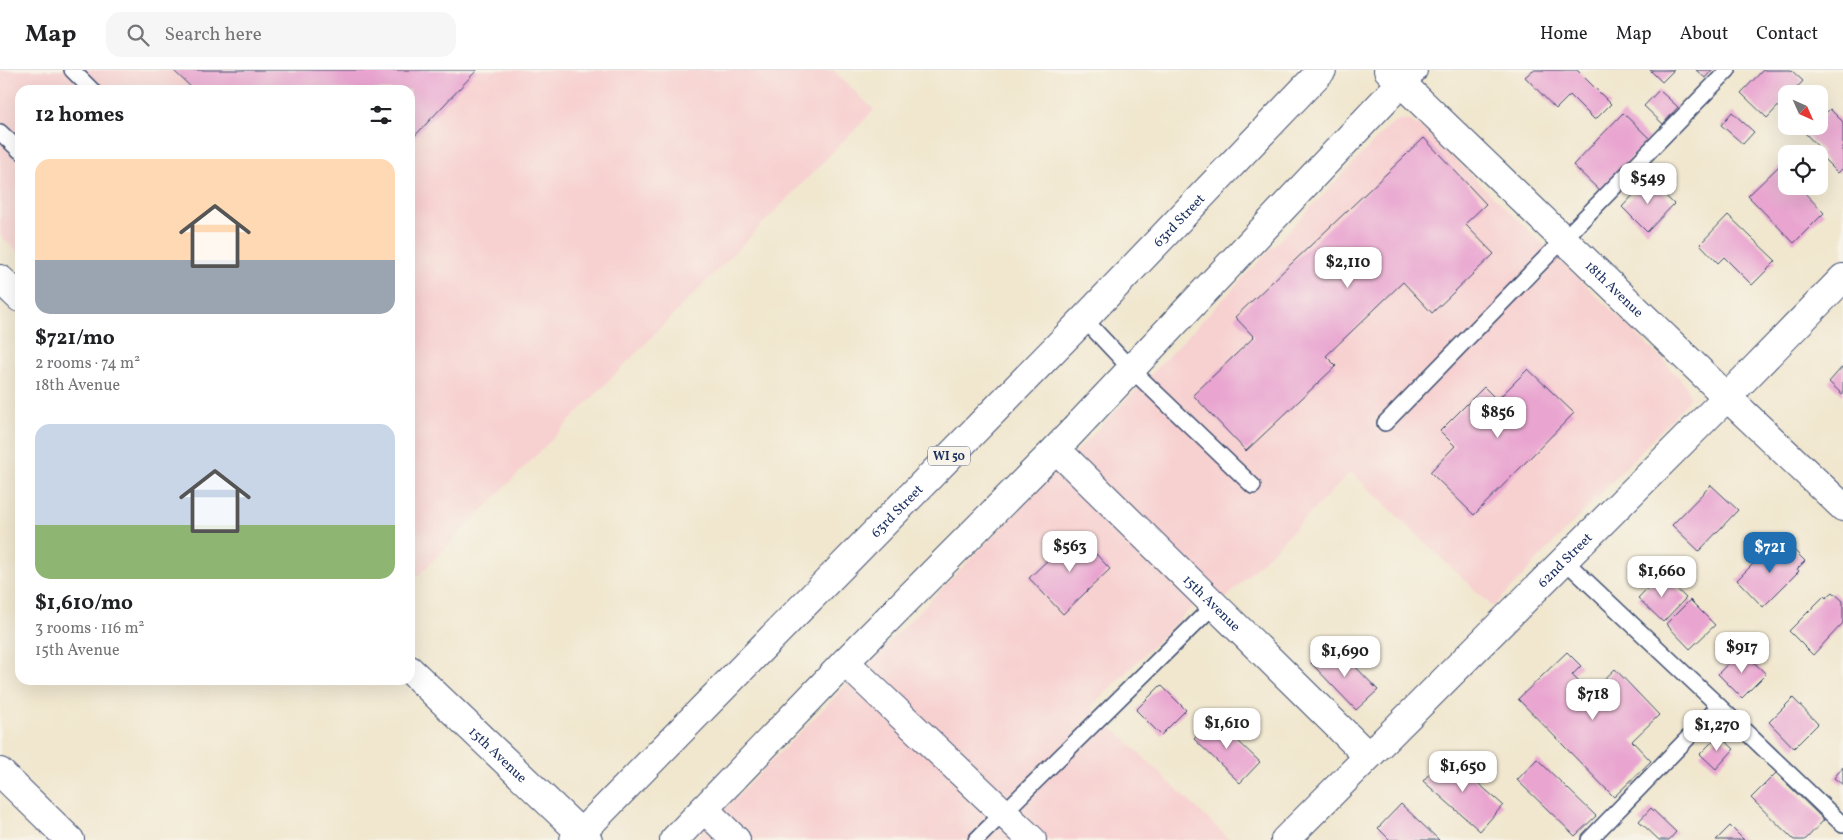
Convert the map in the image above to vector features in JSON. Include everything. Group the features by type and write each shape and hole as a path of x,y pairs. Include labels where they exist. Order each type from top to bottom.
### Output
{"street":[{"name":"63rd Street","path":"581,838 1084,319 1322,70"},
{"name":"18th Avenue","path":"1401,74 1563,239 1843,507"},
{"path":"674,840 845,662 1056,449 1401,74"},
{"name":"62nd Street","path":"1285,840 1727,397 1843,278"},
{"path":"0,279 15,293"},
{"name":"15th Avenue","path":"1056,449 1368,756"},
{"path":"845,662 1032,840"},
{"name":"15th Avenue","path":"415,675 581,838"},
{"path":"0,772 70,840"},
{"path":"704,809 736,840"}],"lane":[{"path":"72,70 87,85"},
{"path":"1385,422 1728,70"},
{"path":"0,132 15,146"},
{"path":"1084,319 1131,369 1253,486"},
{"path":"1564,560 1843,826"},
{"path":"976,840 1214,605"},
{"path":"1589,840 1719,706"}],"shaded area":[{"path":"0,70 833,70 874,110 415,579 415,85 15,85 15,249 0,235"},
{"path":"1399,120 1411,121 1428,133 1665,362 1687,387 1690,397 1682,408 1493,607 1351,472 1223,601 1210,589 1091,707 1230,840 694,840 1080,448 1387,128"}],"building":[{"path":"173,70 477,70 415,136 415,85 189,85"},
{"path":"1533,70 1577,70 1611,104 1595,120 1570,95 1556,109 1525,77"},
{"path":"1650,70 1674,70 1662,82"},
{"path":"1696,70 1712,70 1705,78"},
{"path":"1763,70 1791,70 1803,81 1799,85 1778,85 1778,106 1767,118 1741,93"},
{"path":"1659,90 1678,107 1663,124 1644,106"},
{"path":"1830,109 1843,122 1843,168 1838,173 1828,163 1828,145 1816,145 1807,135 1828,135 1828,111"},
{"path":"1732,112 1754,132 1743,144 1721,125"},
{"path":"1623,113 1650,139 1600,191 1573,165"},
{"path":"1424,138 1486,204 1465,224 1494,254 1432,313 1403,282 1326,356 1336,366 1246,451 1193,395 1254,337 1235,317"},
{"path":"1778,167 1778,195 1807,195 1824,213 1794,243 1748,196"},
{"path":"1648,179 1674,204 1647,232 1622,207"},
{"path":"1728,215 1776,261 1752,285 1724,257 1718,263 1700,244"},
{"path":"1843,366 1843,395 1829,382"},
{"path":"1528,369 1574,413 1474,515 1430,472 1455,446 1440,431 1484,387 1497,400"},
{"path":"1711,485 1738,510 1699,551 1672,525"},
{"path":"1076,533 1110,569 1063,614 1029,578"},
{"path":"1773,544 1785,557 1794,550 1805,561 1797,569 1799,571 1763,607 1737,580"},
{"path":"1661,574 1686,598 1663,622 1638,598"},
{"path":"1833,592 1843,601 1843,623 1813,655 1789,631 1824,596 1826,598"},
{"path":"1690,600 1715,625 1690,649 1666,624"},
{"path":"1330,645 1346,663 1349,660 1378,690 1356,710 1311,663"},
{"path":"1741,650 1766,674 1742,698 1718,674"},
{"path":"1567,652 1581,666 1572,675 1590,693 1615,669 1659,715 1632,741 1651,761 1614,797 1518,699"},
{"path":"1161,685 1186,710 1161,735 1136,710"},
{"path":"1793,698 1818,724 1794,748 1769,722"},
{"path":"1214,718 1260,762 1240,783 1194,739"},
{"path":"1719,735 1734,749 1716,769 1700,754"},
{"path":"1446,755 1503,805 1480,831 1423,781"},
{"path":"1537,759 1596,816 1575,836 1517,780"},
{"path":"1843,767 1843,785 1834,778"},
{"path":"1776,773 1824,820 1805,840 1794,840 1751,798"},
{"path":"1401,804 1439,840 1390,840 1378,828"},
{"path":"1651,808 1676,832 1669,840 1659,840 1639,821"},
{"path":"1730,826 1744,840 1716,840"}]}
